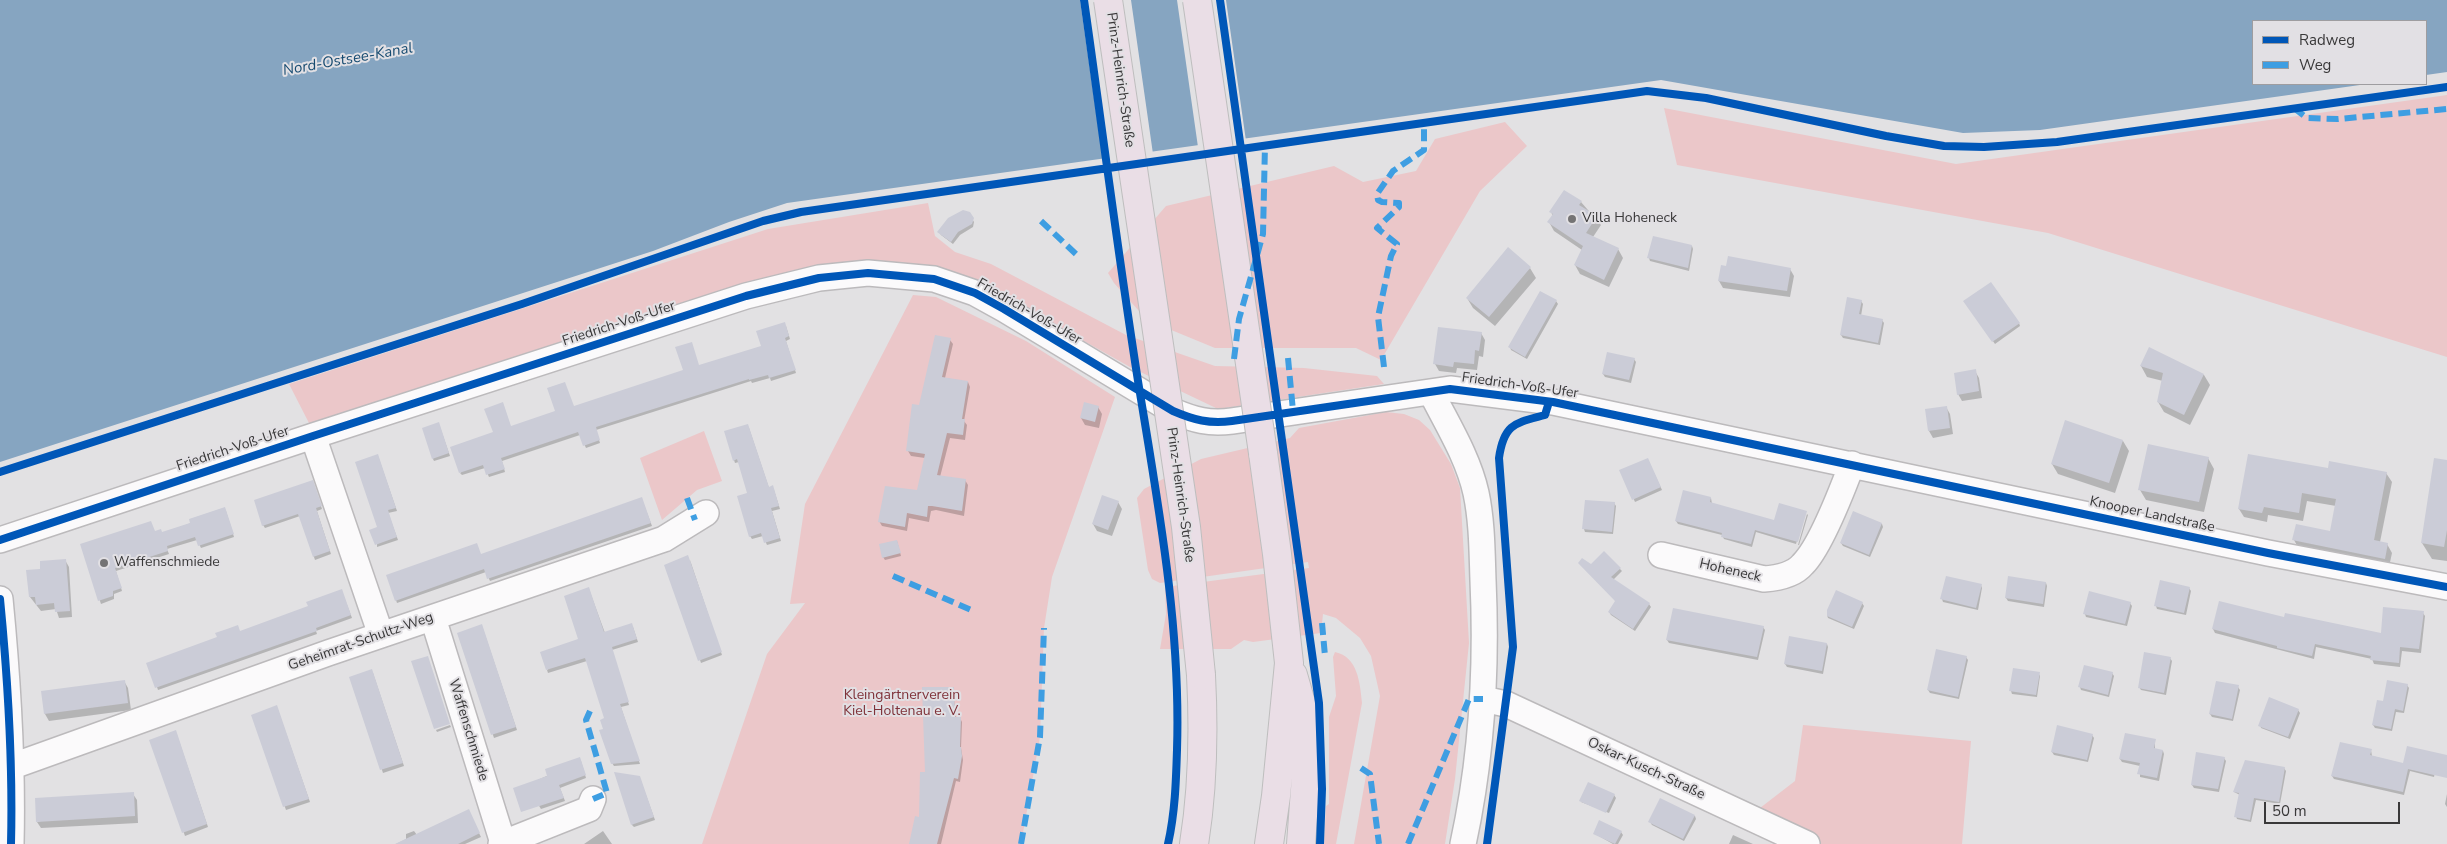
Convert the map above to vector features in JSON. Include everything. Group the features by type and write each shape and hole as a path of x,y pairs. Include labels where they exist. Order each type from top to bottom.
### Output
{"highway":[{"name":"Prinz-Heinrich-Straße","path":"1108,0 1186,527 1202,675 1204,736 1199,815 1194,844"},
{"path":"1197,0 1277,554 1289,663 1305,718 1308,749 1301,844"},
{"path":"1269,844 1276,796 1289,663"}],"street":[{"name":"Friedrich-Voß-Ufer","path":"0,540 313,436 746,296 819,278 868,273 934,279 974,293 1173,411 1196,420 1213,423 1232,421 1450,389 1470,390 1553,402 1852,464"},
{"path":"1426,393 1464,458 1476,492 1481,538 1485,619 1483,699 1472,802 1463,844"},
{"path":"313,436 381,635"},
{"name":"Hoheneck","path":"1661,555 1764,579 1777,578 1791,573 1802,565 1812,552 1852,464"},
{"name":"Knooper Landstraße","path":"1852,464 2268,553 2447,587"},
{"name":"Geheimrat-Schultz-Weg","path":"13,766 381,635 664,539 706,513"},
{"path":"0,599 8,682 13,766 11,844"},
{"name":"Waffenschmiede","path":"433,618 502,844 590,809 593,799"},
{"name":"Oskar-Kusch-Straße","path":"1483,699 1506,704 1807,844"}],"green space":[{"path":"2447,95 2447,357 2048,233 1677,165 1664,108 1956,164"},
{"path":"1505,122 1527,146 1480,191 1381,360 1356,348 1215,348 1147,320 1114,283 1108,273 1166,206 1334,166 1363,182 1416,171 1435,139"},
{"path":"928,203 935,236 955,252 991,264 1126,335 1215,366 1304,368 1377,376 1384,384 1218,409 1130,367 981,283 872,265 310,425 289,384 768,229"},
{"name":"Kleingärtnerverein Kiel-Holtenau e. V.","path":"913,295 936,297 1026,341 1115,397 1052,577 1044,628 1040,737 1021,844 702,844 767,654 805,603 790,604 805,504"},
{"path":"1386,412 1404,414 1419,420 1430,430 1451,464 1460,488 1469,643 1455,779 1445,844 1354,844 1380,696 1371,656 1360,638 1336,618 1323,614 1321,633 1253,642 1244,640 1231,649 1160,649 1166,614 1165,587 1309,568 1308,562 1160,583 1152,579 1148,570 1137,498 1144,489 1201,459 1290,438 1299,428"},
{"path":"704,431 722,481 697,490 662,520 640,458"},
{"path":"1335,652 1349,659 1353,665 1359,679 1362,703 1336,844 1324,844 1326,806 1329,804 1329,717 1336,696 1333,657"},
{"path":"1803,725 1971,741 1962,844 1810,844 1810,837 1760,808 1795,781"}],"water":[{"name":"Nord-Ostsee-Kanal","path":"0,0 2447,0 2447,72 2427,75 2427,20 2252,20 2252,85 2360,85 2040,130 1963,133 1661,80 787,203 729,222 653,251 0,462"}],"pier":[{"path":"1080,0 1131,0 1153,154 1103,161"},
{"path":"1177,0 1226,0 1246,141 1198,147"}],"building":[{"path":"1564,190 1582,201 1579,205 1597,216 1586,233 1619,248 1604,280 1574,265 1583,246 1547,222 1553,214 1549,212"},
{"path":"963,210 970,212 974,218 972,224 958,232 951,242 937,232 948,218"},
{"path":"1653,236 1692,245 1688,268 1647,258"},
{"path":"1508,247 1531,267 1489,317 1466,298"},
{"path":"1728,256 1791,268 1787,291 1718,281 1721,265 1726,266"},
{"path":"1991,282 2020,323 1992,342 1963,301"},
{"path":"1540,291 1557,300 1525,357 1508,347"},
{"path":"1847,297 1862,300 1859,314 1883,319 1878,343 1840,335"},
{"path":"785,322 789,336 785,338 796,370 769,378 768,375 749,379 596,427 600,440 583,446 578,432 501,458 505,469 486,475 483,465 459,473 450,447 493,432 484,409 503,402 511,426 555,411 547,388 565,382 574,406 683,370 675,347 692,342 699,365 761,346 756,331"},
{"path":"1438,327 1482,332 1479,351 1475,350 1474,364 1454,362 1453,367 1433,364"},
{"path":"935,335 951,338 942,377 968,381 962,419 965,419 963,435 947,433 937,475 966,479 962,511 928,506 927,517 907,513 905,527 878,522 885,486 917,490 925,454 906,451 912,404 919,405"},
{"path":"2149,347 2204,374 2184,415 2157,402 2163,373 2140,366"},
{"path":"1607,352 1635,358 1629,380 1602,374"},
{"path":"1976,369 1979,391 1957,395 1954,373"},
{"path":"1084,402 1099,406 1095,422 1080,418"},
{"path":"1947,406 1950,428 1928,431 1925,409"},
{"path":"2065,420 2123,440 2109,483 2051,464"},
{"path":"439,422 449,453 432,459 422,428"},
{"path":"748,424 769,487 773,485 779,506 771,508 780,538 764,543 761,533 749,537 737,496 747,493 737,459 733,461 724,431"},
{"path":"2148,444 2209,457 2199,502 2138,490"},
{"path":"378,454 396,508 388,510 397,537 375,545 369,530 377,527 355,462"},
{"path":"2248,454 2328,468 2329,461 2387,472 2374,540 2388,543 2385,559 2292,540 2296,524 2330,531 2336,499 2302,493 2299,513 2264,507 2262,513 2238,509"},
{"path":"1648,458 1661,487 1632,500 1619,470"},
{"path":"2434,458 2447,460 2447,530 2444,547 2421,543"},
{"path":"313,480 322,506 316,508 330,551 313,557 298,514 262,526 254,500"},
{"path":"1683,490 1711,497 1710,502 1774,520 1779,503 1807,511 1798,542 1755,530 1751,544 1721,537 1722,533 1675,521"},
{"path":"1102,495 1119,501 1108,530 1092,524"},
{"path":"642,497 651,523 487,579 484,569 395,601 386,575 477,543 481,554"},
{"path":"1585,500 1615,502 1612,532 1582,529"},
{"name":"Waffenschmiede","path":"225,507 234,534 198,546 195,537 167,546 168,551 115,568 122,588 113,591 113,596 98,601 80,544 151,521 155,531 161,529 162,532 190,523 189,519"},
{"path":"1853,511 1882,523 1869,555 1840,543"},
{"path":"897,540 901,553 882,558 879,544"},
{"path":"1604,551 1621,568 1611,577 1650,603 1633,629 1608,612 1615,601 1578,563 1582,558 1591,564"},
{"path":"688,555 722,652 698,661 664,565"},
{"path":"66,559 70,611 55,612 54,603 36,605 35,597 29,597 26,570 40,569 40,561"},
{"path":"1946,576 1982,584 1976,608 1940,599"},
{"path":"2008,576 2046,582 2043,604 2005,598"},
{"path":"2160,580 2190,587 2184,613 2154,606"},
{"path":"589,587 604,632 632,623 637,639 612,647 629,702 620,704 640,761 611,764 599,730 603,729 600,720 604,718 585,658 546,670 540,652 578,639 564,596"},
{"path":"342,589 351,615 316,628 317,631 155,688 146,663 217,637 215,633 238,625 240,631 308,606 306,602"},
{"path":"1836,590 1863,602 1852,627 1827,616 1827,610"},
{"path":"2089,591 2131,602 2125,624 2083,614"},
{"path":"2219,601 2284,617 2285,613 2381,633 2383,607 2424,611 2419,649 2400,647 2399,663 2370,660 2371,656 2315,644 2312,656 2277,648 2277,646 2212,629"},
{"path":"1673,608 1764,626 1757,657 1666,640"},
{"path":"482,624 516,727 491,735 457,633"},
{"path":"1789,636 1827,643 1822,671 1784,664"},
{"path":"1936,649 1967,656 1958,697 1927,690"},
{"path":"2144,652 2171,657 2164,693 2138,688"},
{"path":"428,656 450,724 434,729 411,661"},
{"path":"2084,665 2113,672 2108,695 2078,687"},
{"path":"2013,668 2040,672 2036,695 2009,691"},
{"path":"372,669 403,763 380,770 349,677"},
{"path":"125,680 128,703 44,714 41,691"},
{"path":"2387,680 2408,684 2403,711 2395,709 2391,729 2372,725 2377,700 2383,701"},
{"path":"2216,681 2239,685 2232,719 2209,714"},
{"path":"922,687 954,687 955,717 961,717 960,747 962,756 958,779 954,778 937,844 909,844 915,816 919,817 920,772 925,772"},
{"path":"2269,697 2299,709 2288,737 2258,726"},
{"path":"277,705 309,799 283,807 251,715"},
{"path":"2057,725 2093,734 2087,760 2051,752"},
{"path":"176,730 207,824 182,833 149,740"},
{"path":"2125,733 2156,739 2154,748 2163,750 2157,778 2137,774 2140,763 2119,759"},
{"path":"2340,742 2372,749 2370,755 2403,763 2407,746 2447,755 2447,778 2408,769 2403,792 2331,776"},
{"path":"2196,752 2225,757 2218,789 2191,785"},
{"path":"580,757 586,775 559,785 564,798 521,812 513,788 547,776 545,769"},
{"path":"2245,760 2285,767 2279,802 2254,798 2250,820 2234,817 2239,793 2233,792"},
{"path":"614,772 640,776 654,817 631,825"},
{"path":"1588,782 1615,794 1606,813 1579,801"},
{"path":"134,792 135,816 36,822 35,798"},
{"path":"1660,798 1695,815 1683,839 1648,822"},
{"path":"469,809 480,833 458,844 395,844"},
{"path":"1599,820 1622,831 1615,844 1593,834"}],"marked path":[{"path":"2294,108 2307,118 2338,119 2447,109"},
{"path":"1384,367 1378,317 1391,256 1397,244 1377,228 1399,207 1399,203 1382,202 1378,200 1377,194 1393,171 1424,150 1424,123"},
{"path":"1234,359 1239,319 1263,234 1265,145"},
{"path":"1041,221 1077,255"},
{"path":"1288,358 1293,411"},
{"path":"687,498 695,520"},
{"path":"893,576 971,610"},
{"path":"1322,623 1325,656"},
{"path":"1021,844 1040,737 1044,628"},
{"path":"1408,844 1469,699 1483,699"},
{"path":"590,711 586,720 607,793 593,799"},
{"path":"1361,768 1370,774 1379,844"}],"cycle path":[{"path":"1084,0 1172,611 1177,704 1177,750 1174,809 1168,844"},
{"path":"1220,0 1319,703 1322,789 1320,844"},
{"path":"0,472 522,304 763,221 801,212 1647,91 1706,98 1886,136 1944,146 1984,147 2057,142 2447,87"},
{"path":"0,540 313,436 746,296 819,278 868,273 934,279 975,293 1173,411 1202,420 1216,422 1232,421 1450,389 1553,402 2268,553 2447,587"},
{"path":"1487,844 1513,647 1499,458 1501,446 1508,431 1519,423 1545,415 1549,402"},
{"path":"0,599 9,722 11,844"}],"place":[{"name":"Villa Hoheneck","path":"1572,219"},
{"name":"Waffenschmiede","path":"104,563"}]}
